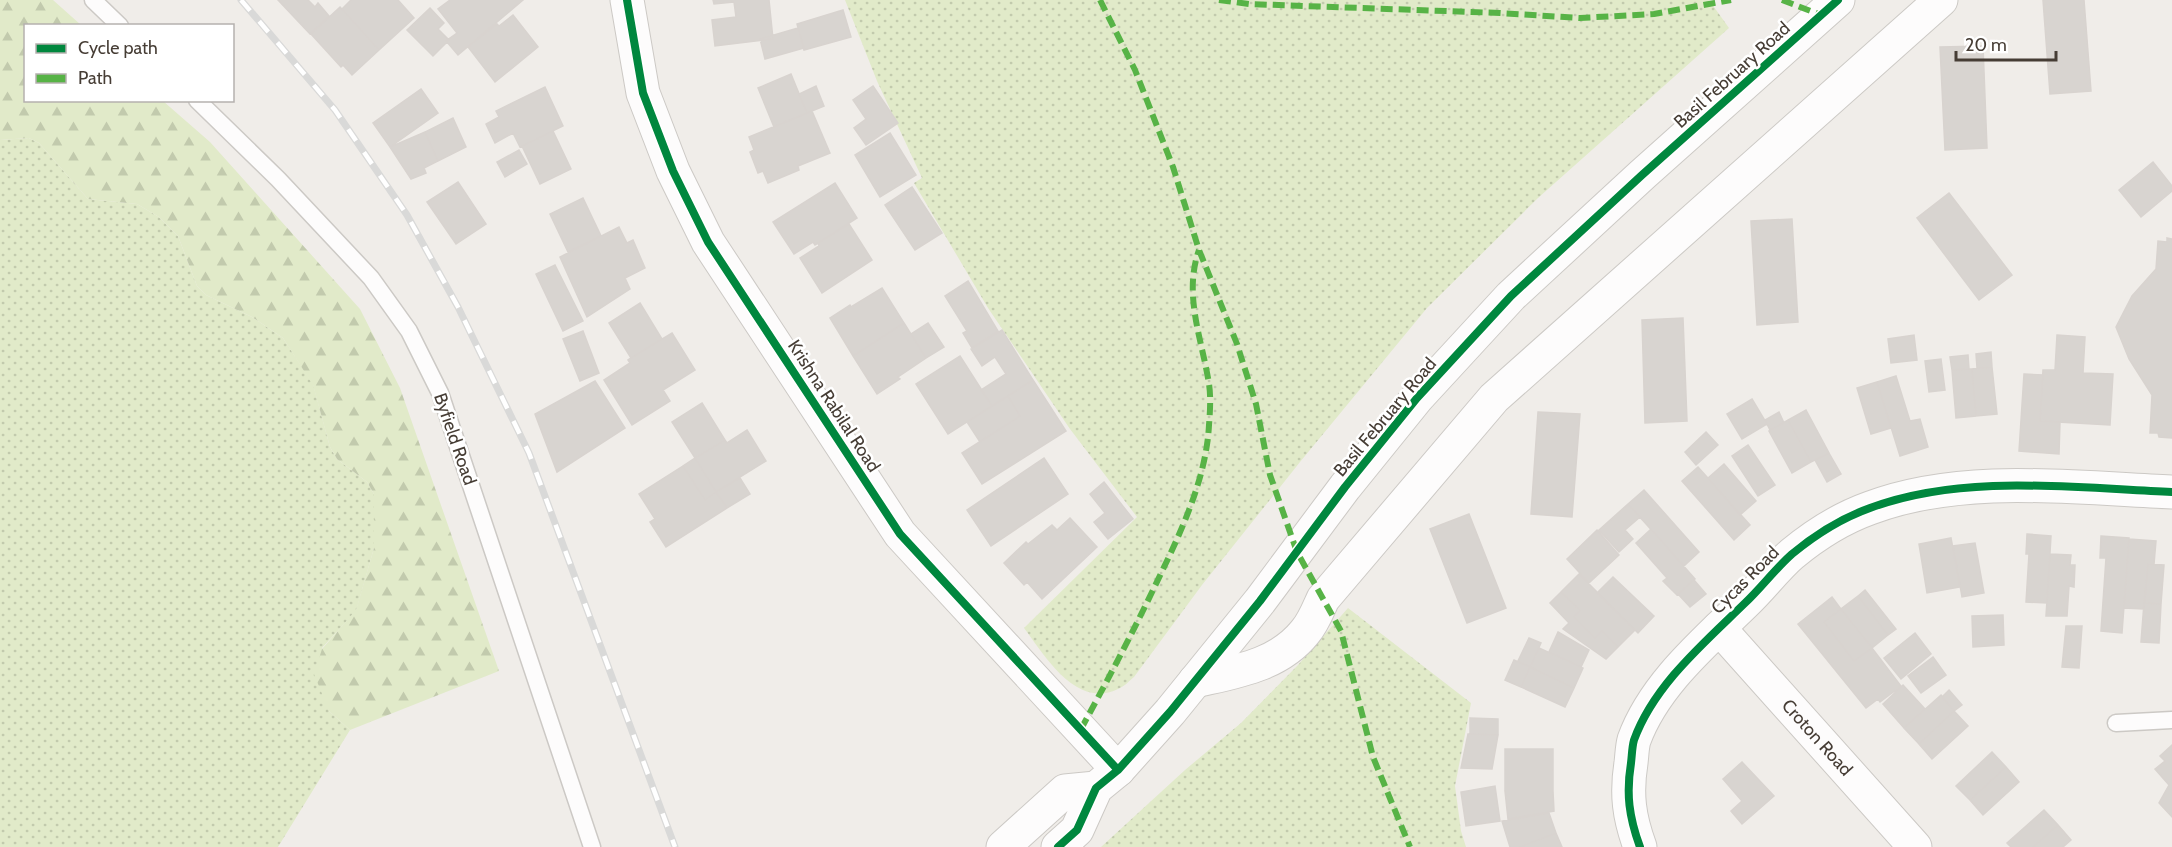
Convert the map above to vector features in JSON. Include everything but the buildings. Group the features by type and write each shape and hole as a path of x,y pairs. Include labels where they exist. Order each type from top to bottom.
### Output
{"street":[{"name":"Krishna Rabilal Road","path":"627,0 643,93 673,171 708,242 900,534 1107,779"},
{"name":"Basil February Road","path":"1058,847 1077,830 1107,779 1195,681 1417,398 1511,296 1838,0"},
{"path":"1195,681 1267,662 1289,648 1305,632 1323,599 1494,398 1941,0"},
{"name":"Cycas Road","path":"1640,847 1632,824 1627,786 1634,741 1651,706 1679,669 1791,555 1831,526 1870,508 1927,493 1964,487 2006,486 2172,492"},
{"name":"Croton Road","path":"1719,628 1915,847"},
{"path":"1003,847 1065,791 1107,779"}],"lane":[{"path":"93,0 118,24"},
{"name":"Byfield Road","path":"199,102 278,179 371,279 409,331 440,393 592,847"},
{"path":"2116,723 2172,720"}],"green space":[{"path":"0,0 53,0 80,24 24,24 24,102 164,102 210,142 360,309 400,388 499,671 350,730 329,711 314,674 322,649 356,610 374,548 374,494 367,482 337,459 330,447 313,385 283,338 252,317 206,295 197,286 178,236 159,217 137,204 88,199 39,143 29,138 0,140"},
{"path":"845,0 1709,0 1729,28 1538,198 1427,308 1202,585 1134,677 1122,687 1104,693 1090,692 1076,687 1052,665 1024,628 1137,517 1070,429 988,308 914,183 922,178 877,81"},
{"path":"29,138 39,143 88,199 137,204 159,217 178,236 197,286 206,295 252,317 283,338 313,384 330,447 337,459 367,482 374,494 374,548 356,611 322,648 329,711 350,730 278,847 0,847 0,140"},
{"path":"1348,608 1471,703 1455,786 1461,831 1466,847 1101,847 1185,770 1241,723 1298,665"}],"railway":[{"path":"241,0 335,110 407,215 458,307 529,453 675,847"}],"marked path":[{"path":"1100,0 1135,70 1173,167 1199,250 1237,344 1256,404 1270,475 1297,552 1341,631 1373,757 1410,847"},
{"path":"1219,0 1249,4 1580,18 1654,14 1731,0"},
{"path":"1782,0 1821,15"},
{"path":"1081,729 1172,549 1197,488 1203,467 1207,446 1210,399 1193,300 1195,267 1199,250"}],"cycle path":[{"path":"627,0 643,93 673,171 708,242 900,534 1118,770"},
{"path":"1058,847 1077,830 1096,788 1118,770 1170,712 1260,601 1345,487 1417,398 1511,296 1838,0"},
{"path":"1640,847 1631,815 1629,785 1633,743 1643,720 1667,683 1697,649 1786,560 1819,534 1870,508 1906,497 1943,490 2020,485 2172,492"}]}
